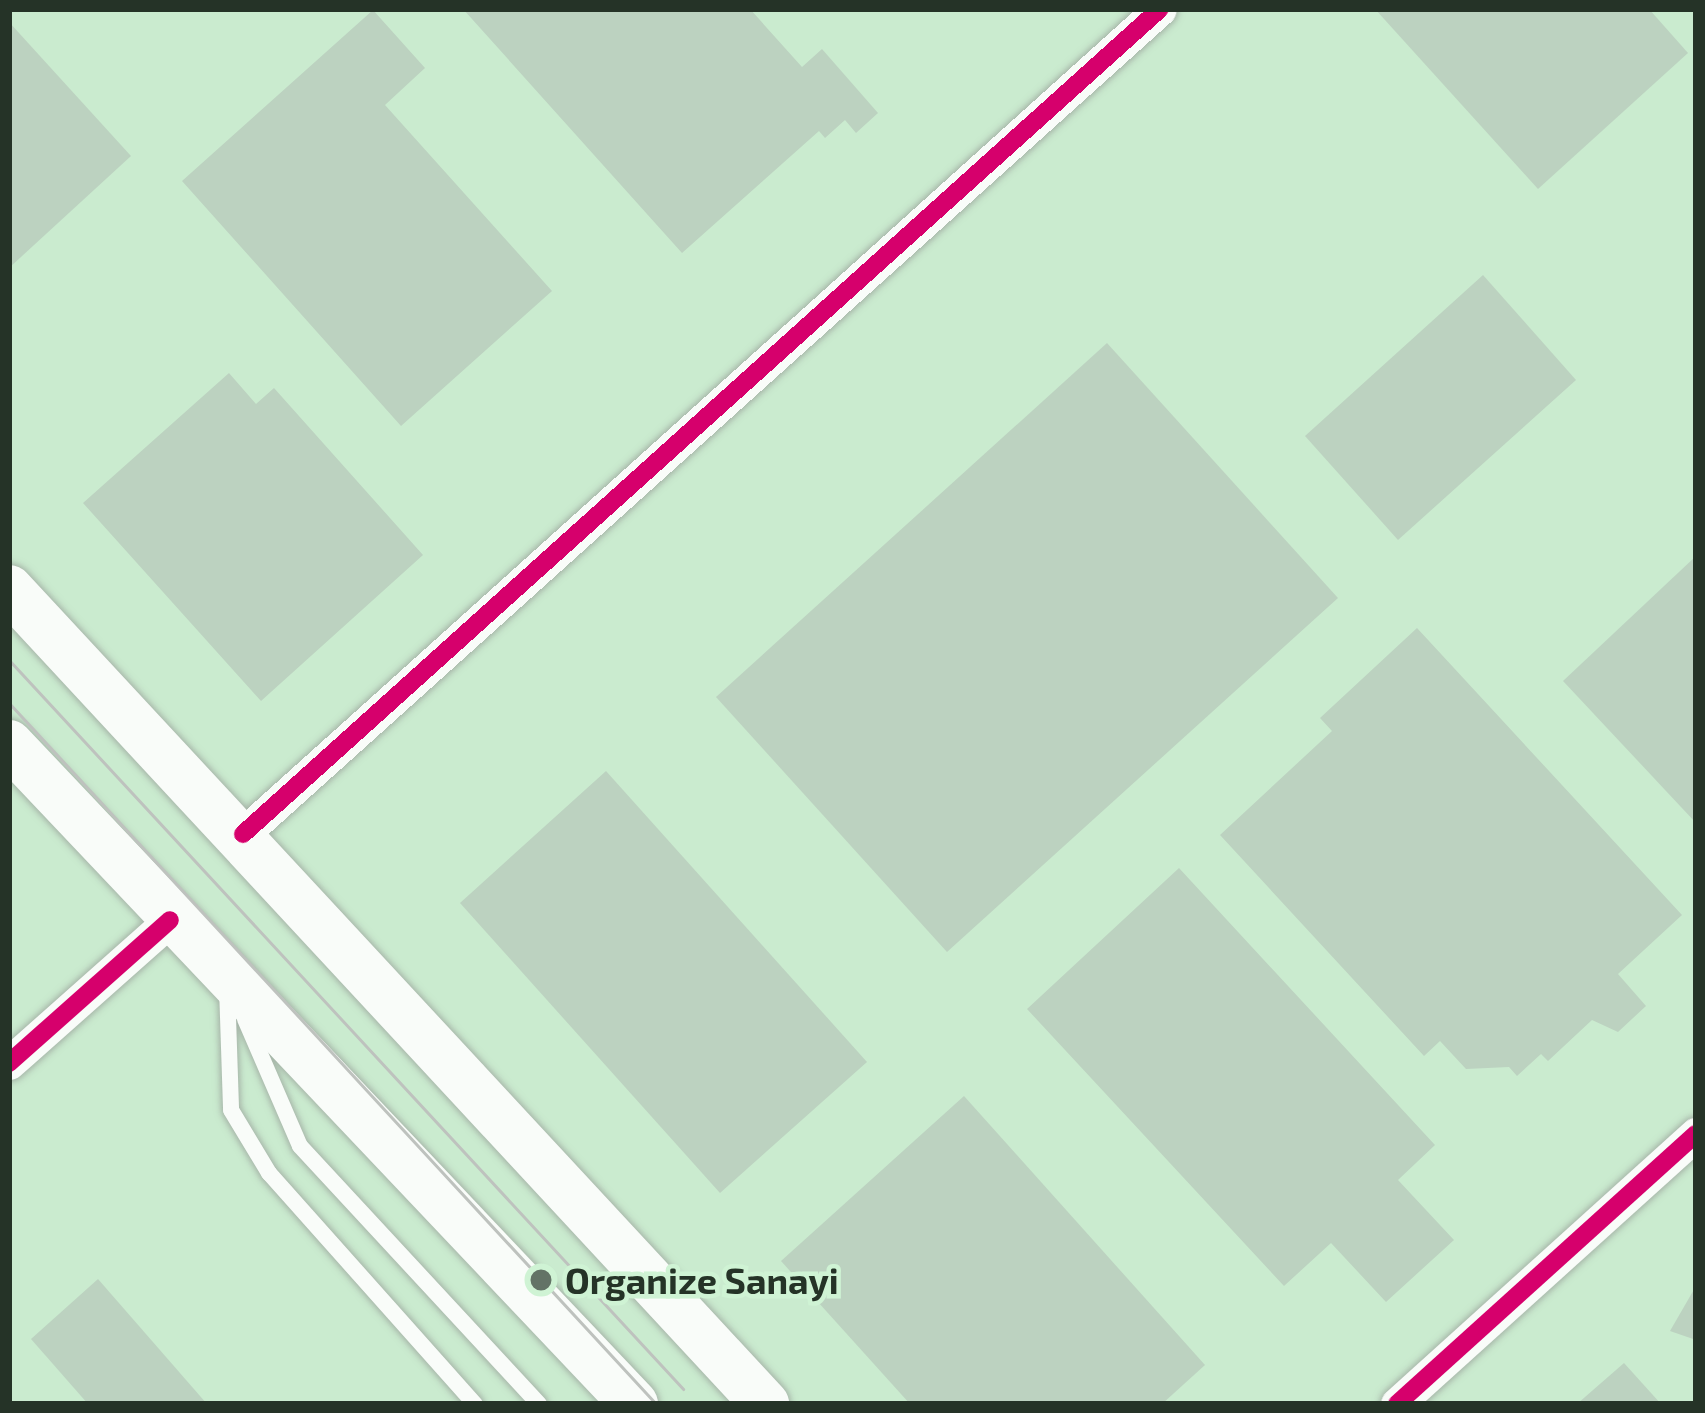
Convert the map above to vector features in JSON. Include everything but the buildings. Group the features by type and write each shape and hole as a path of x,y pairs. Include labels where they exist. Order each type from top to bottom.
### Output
{"main road":[{"path":"9,589 243,834 765,1404"},
{"path":"9,744 170,920 634,1404"}],"street":[{"path":"243,834 1160,9"},
{"path":"9,1063 170,920"},
{"path":"1397,1404 1696,1134"}],"lane":[{"path":"227,980 231,1110 269,1173 475,1404"},
{"path":"227,980 300,1146 539,1404"}],"shaded area":[{"path":"9,9 1696,9 1696,1404 9,1404"}],"tram line":[{"path":"9,660 683,1389"},
{"path":"9,703 656,1404"}],"cycle path":[{"path":"243,834 1160,9"},
{"path":"9,1063 170,920"},
{"path":"1397,1404 1696,1134"}],"place":[{"name":"Organize Sanayi","path":"541,1280"}]}
